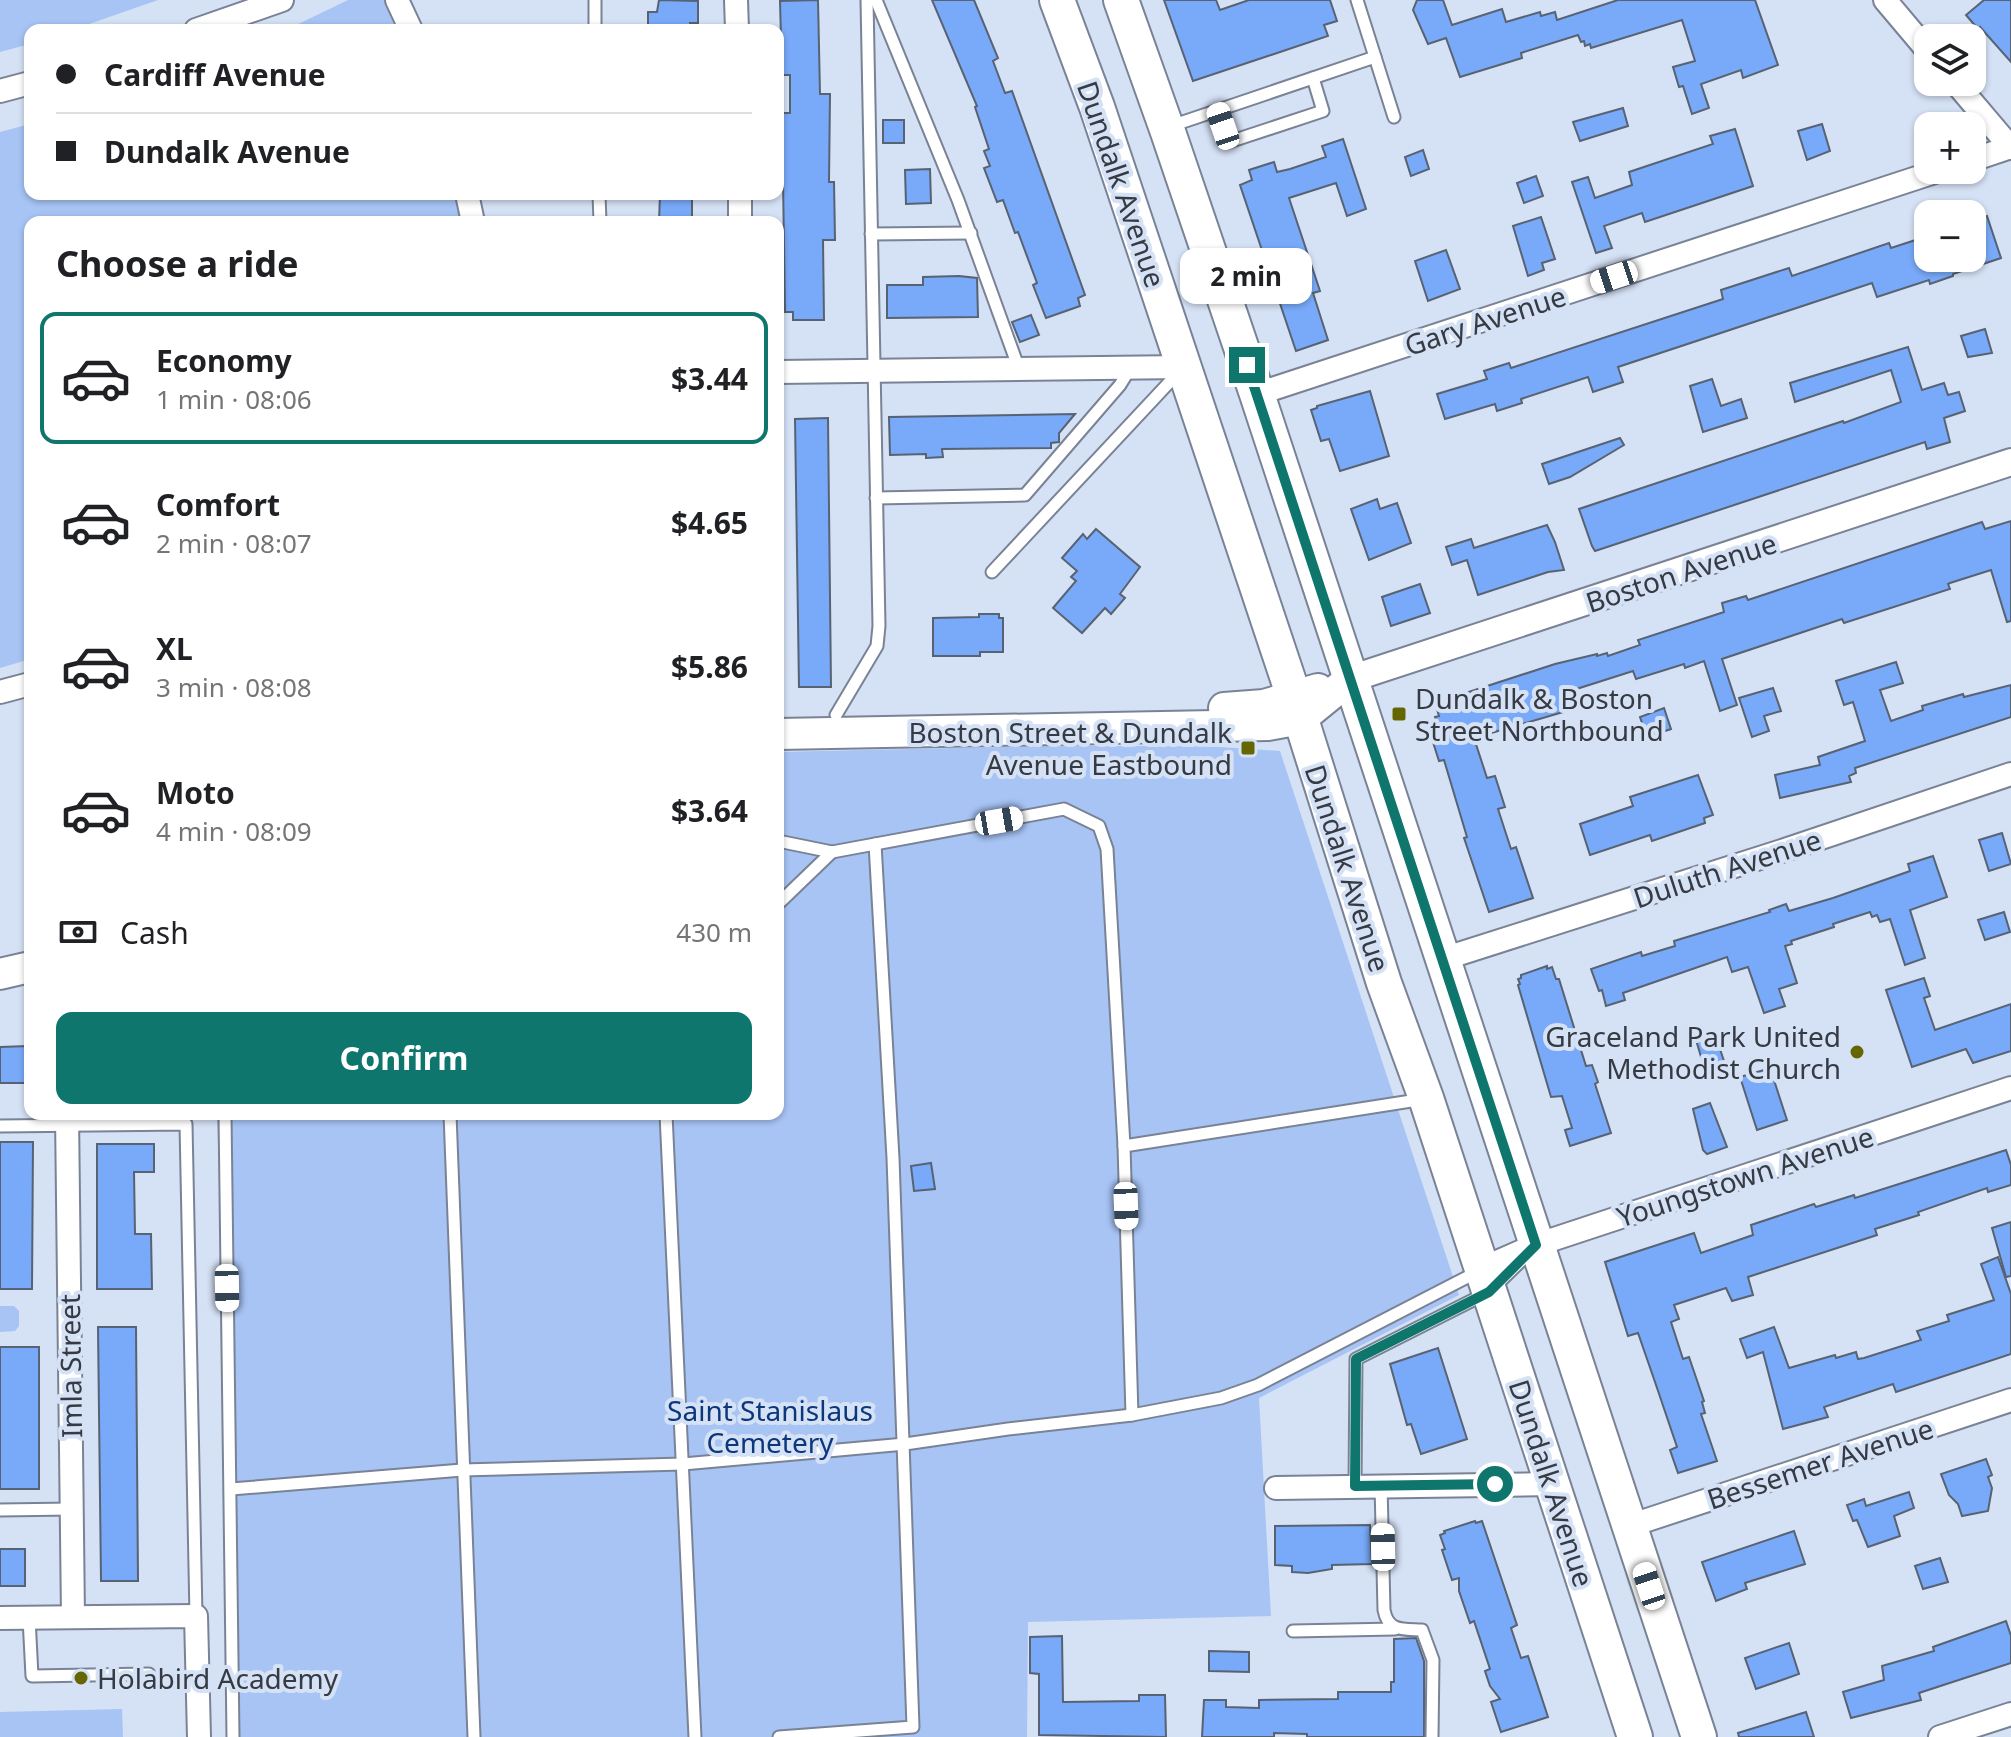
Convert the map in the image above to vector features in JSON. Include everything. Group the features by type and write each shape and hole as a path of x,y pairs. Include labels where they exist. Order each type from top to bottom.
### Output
{"main road":[{"name":"Dundalk Avenue","path":"1057,0 1097,107 1298,708 1384,983 1426,1098 1635,1737"},
{"path":"1121,0 1257,394 1699,1737"},
{"path":"784,734 1236,728 1298,708 1350,679"},
{"path":"784,717 1264,705 1298,708"},
{"path":"0,974 24,968"},
{"path":"0,990 24,985"}],"street":[{"path":"213,24 282,0"},
{"path":"397,0 408,24"},
{"path":"736,0 737,24"},
{"path":"1885,0 1914,34"},
{"path":"0,91 24,85"},
{"path":"1967,96 2011,148 1986,156"},
{"name":"Gary Avenue","path":"1257,394 1914,179"},
{"path":"784,372 1184,367"},
{"name":"Boston Avenue","path":"1350,679 2011,462"},
{"path":"0,692 24,686"},
{"name":"Duluth Avenue","path":"1443,959 2011,774"},
{"name":"Youngstown Avenue","path":"1485,1281 1536,1245 2011,1088"},
{"name":"Imla Street","path":"67,1120 73,1617"},
{"name":"Bessemer Avenue","path":"1629,1526 2011,1400"},
{"path":"1276,1488 1552,1484"},
{"path":"0,1618 196,1616 199,1737"},
{"path":"1940,1737 2011,1714"}],"lane":[{"path":"595,0 595,24"},
{"path":"836,715 877,646 879,626 867,0"},
{"path":"876,0 971,233 1019,369"},
{"path":"1357,0 1394,117"},
{"path":"1167,128 1375,57"},
{"path":"1218,110 1229,142 1323,111 1313,78"},
{"path":"871,234 971,233"},
{"path":"876,498 1025,495 1120,385 1131,367"},
{"path":"992,572 1184,367"},
{"path":"784,842 832,852 1064,809 1099,826 1107,849 1124,1146 1132,1415"},
{"path":"779,1737 914,1732 893,1158 875,844"},
{"path":"784,898 832,852"},
{"path":"1124,1146 1426,1098"},
{"path":"0,1126 57,1120"},
{"path":"91,1120 186,1124 196,1616"},
{"path":"225,1120 233,1737"},
{"path":"450,1120 474,1737"},
{"path":"666,1120 695,1737"},
{"path":"231,1489 462,1470 683,1464 905,1444 1132,1415 1221,1398 1258,1385 1485,1281"},
{"path":"1355,1486 1356,1359 1485,1281"},
{"path":"1381,1485 1384,1610 1386,1621 1395,1629"},
{"path":"0,1510 72,1509"},
{"path":"29,1618 32,1676 149,1674"},
{"path":"1293,1631 1422,1630 1433,1660 1432,1737"}],"green space":[{"path":"0,0 158,0 89,24 24,24 24,46 0,52"},
{"path":"348,0 384,0 394,24 298,24"},
{"path":"24,126 24,200 457,200 459,216 24,216 24,661 0,668 0,132"},
{"name":"Saint Stanislaus Cemetery","path":"1040,746 1205,746 1280,751 1459,1295 1259,1398 1271,1616 1028,1622 1027,1737 226,1737 232,1592 217,1120 784,1120 784,752"},
{"path":"0,1306 14,1306 19,1311 19,1326 15,1331 0,1332"},
{"path":"122,1709 123,1737 0,1737 0,1712"}],"building":[{"path":"659,0 698,1 698,23 648,24 648,12 657,12"},
{"path":"818,0 820,94 830,94 829,182 834,182 835,240 823,240 824,320 793,320 793,312 785,312 784,113 790,113 790,75 784,75 784,24 781,24 780,1"},
{"path":"932,0 974,0 998,58 993,61 1005,93 1012,91 1085,295 1078,298 1080,306 1046,318 1018,232 1015,233 1003,200 997,202 984,168 990,166 984,151 989,149 977,106"},
{"path":"1164,0 1216,0 1220,10 1249,0 1330,0 1337,21 1324,25 1328,36 1193,81"},
{"path":"1417,0 1443,0 1452,25 1502,9 1506,22 1540,12 1541,16 1555,12 1557,20 1618,0 1755,0 1778,65 1743,78 1741,70 1701,84 1709,108 1692,114 1673,67 1695,61 1682,20 1591,48 1590,44 1585,46 1584,41 1581,42 1578,35 1521,53 1522,58 1460,77 1446,38 1428,44 1413,10"},
{"path":"1984,0 2011,0 2011,62 1986,34 1986,24 1974,24 1966,15"},
{"path":"1623,108 1628,126 1580,141 1573,122"},
{"path":"883,120 904,120 904,143 883,143"},
{"path":"1822,124 1830,151 1807,160 1798,131"},
{"path":"1735,129 1753,186 1645,222 1642,213 1604,226 1612,248 1596,253 1572,182 1588,177 1595,198 1632,185 1629,172 1713,144 1710,136"},
{"path":"1343,139 1366,209 1347,216 1336,183 1289,198 1320,291 1313,293 1328,340 1296,351 1240,185 1252,180 1249,170 1274,162 1277,172 1290,169 1326,157 1322,146"},
{"path":"1423,150 1429,169 1411,176 1405,157"},
{"path":"930,169 931,203 906,204 905,170"},
{"path":"1536,176 1543,196 1524,203 1517,183"},
{"path":"660,200 692,200 692,216 659,216"},
{"path":"1986,216 2001,258 1986,263"},
{"path":"1541,217 1555,259 1542,263 1544,270 1528,276 1513,226"},
{"path":"1914,241 1914,272 1959,272 1930,284 1929,280 1877,297 1872,283 1618,367 1623,382 1593,392 1588,377 1521,399 1522,403 1497,411 1495,404 1445,419 1437,394 1487,379 1484,371 1509,363 1511,368 1723,299 1721,290 1789,268 1792,276 1889,243 1891,248"},
{"path":"1446,250 1460,289 1428,301 1415,261"},
{"path":"923,277 977,278 978,317 887,318 887,285 923,285"},
{"path":"1031,315 1039,335 1020,342 1012,322"},
{"path":"1985,329 1992,353 1968,357 1961,336"},
{"path":"1908,347 1922,390 1944,383 1948,395 1959,392 1965,411 1944,418 1950,442 1927,449 1925,442 1595,551 1579,509 1901,402 1891,370 1795,402 1790,383"},
{"path":"1712,379 1721,406 1741,399 1747,418 1703,432 1690,386"},
{"path":"1370,391 1389,456 1340,471 1329,439 1321,441 1311,410"},
{"path":"1075,414 1059,433 1059,442 1051,443 1051,448 942,449 943,457 926,458 926,454 890,455 889,417"},
{"path":"828,418 831,687 799,687 795,419"},
{"path":"1620,438 1624,445 1570,477 1549,484 1542,464"},
{"path":"1377,499 1380,509 1397,503 1411,543 1369,560 1351,509"},
{"path":"2011,521 2011,621 2007,622 1991,570 1950,583 1950,589 1844,623 1842,619 1722,659 1737,705 1720,711 1704,661 1636,679 1633,671 1564,693 1570,710 1474,738 1487,778 1495,776 1505,807 1498,809 1511,849 1516,847 1533,898 1489,912 1464,838 1467,837 1444,760 1439,761 1431,736 1440,733 1435,703 1555,664 1597,654 1607,653 1608,656 1640,645 1638,640 1724,612 1722,603 1746,596 1748,600 1982,522 1985,529"},
{"path":"1547,525 1564,570 1548,572 1478,595 1467,560 1452,565 1446,547 1471,539 1474,548"},
{"path":"1096,529 1140,567 1120,594 1125,598 1111,614 1105,608 1082,633 1053,608 1076,581 1071,577 1077,571 1062,558 1083,534 1087,539"},
{"path":"1420,584 1430,613 1391,626 1382,597"},
{"path":"979,614 999,614 999,618 1003,618 1003,652 980,652 980,656 933,656 933,618 979,617"},
{"path":"1896,662 1903,683 1880,690 1891,721 1923,710 1922,706 2011,685 2011,717 1855,768 1856,773 1849,776 1851,782 1780,798 1775,775 1820,765 1818,757 1865,741 1853,702 1844,705 1836,681"},
{"path":"1773,688 1781,711 1764,716 1769,731 1752,737 1739,698"},
{"path":"1664,708 1671,729 1647,737 1640,717"},
{"path":"1698,775 1713,815 1704,818 1705,823 1652,841 1650,835 1590,855 1580,824 1633,806 1630,797"},
{"path":"2002,833 2011,864 1989,871 1979,840"},
{"path":"1933,856 1947,897 1910,910 1925,958 1905,965 1890,919 1880,922 1877,915 1872,917 1870,912 1833,924 1834,927 1791,941 1792,944 1785,946 1797,983 1779,989 1785,1006 1764,1013 1748,967 1732,972 1727,957 1623,993 1625,1000 1606,1006 1602,990 1599,991 1591,969 1641,952 1642,956 1675,946 1674,941 1770,912 1786,904 1789,911 1833,898 1910,871 1908,864"},
{"path":"2004,912 2010,932 1985,940 1978,920"},
{"path":"1547,966 1547,969 1552,967 1556,979 1559,979 1586,1066 1592,1065 1611,1133 1570,1146 1565,1130 1572,1128 1562,1096 1551,1097 1518,985 1521,975"},
{"path":"1924,978 1930,996 1924,998 1935,1030 2011,1004 2011,1051 1973,1063 1966,1049 1912,1067 1886,990"},
{"path":"1715,1034 1724,1061 1704,1067 1696,1040"},
{"path":"24,1046 24,1083 0,1083 0,1047"},
{"path":"1764,1070 1766,1076 1772,1074 1787,1120 1757,1130 1740,1077"},
{"path":"1710,1103 1727,1147 1707,1154 1703,1150 1693,1109"},
{"path":"0,1142 33,1142 32,1289 0,1289"},
{"path":"97,1144 154,1144 154,1172 134,1172 135,1234 151,1234 152,1289 97,1289"},
{"path":"2006,1150 2011,1165 2011,1185 1988,1192 1987,1188 1918,1212 1919,1215 1875,1229 1877,1235 1748,1277 1753,1295 1732,1301 1726,1288 1674,1305 1679,1319 1671,1322 1683,1359 1689,1357 1704,1401 1705,1413 1701,1414 1717,1461 1678,1473 1670,1450 1677,1447 1655,1382 1638,1333 1628,1336 1605,1262 1694,1233 1701,1253 1753,1235 1751,1225 1814,1204 1816,1207 1854,1195 1855,1198"},
{"path":"931,1163 935,1189 914,1191 911,1166"},
{"path":"2011,1222 2011,1276 2006,1277 1992,1228"},
{"path":"1998,1257 2011,1294 2011,1354 1896,1392 1893,1384 1824,1407 1828,1417 1783,1429 1763,1352 1747,1358 1740,1339 1774,1327 1789,1368 1856,1352 1858,1359 1864,1358 1921,1340 1917,1331 1949,1321 1947,1315 1994,1300 1981,1264"},
{"path":"98,1327 136,1327 138,1581 101,1581"},
{"path":"0,1347 39,1347 39,1489 0,1489"},
{"path":"1438,1348 1467,1439 1421,1454 1411,1424 1407,1425 1390,1364"},
{"path":"1986,1459 1992,1475 1988,1477 1992,1488 1988,1511 1962,1516 1941,1474"},
{"path":"1909,1492 1914,1508 1894,1516 1900,1536 1868,1547 1847,1505 1864,1499 1866,1506"},
{"path":"1482,1521 1517,1625 1511,1628 1521,1658 1528,1656 1548,1717 1501,1732 1491,1702 1500,1699 1490,1686 1485,1671 1490,1669 1474,1621 1470,1623 1459,1591 1459,1578 1452,1580 1440,1535"},
{"path":"1370,1525 1372,1564 1332,1565 1332,1569 1308,1573 1292,1572 1292,1566 1275,1565 1275,1526"},
{"path":"1794,1531 1805,1564 1745,1583 1747,1589 1716,1601 1702,1562"},
{"path":"0,1549 25,1549 25,1586 0,1586"},
{"path":"1940,1558 1948,1582 1923,1589 1915,1566"},
{"path":"2006,1621 2011,1636 2011,1663 1919,1693 1921,1700 1851,1718 1843,1692 1884,1680 1882,1666 1934,1651 1933,1647"},
{"path":"1062,1636 1063,1702 1139,1701 1139,1695 1165,1695 1166,1737 1039,1735 1039,1674 1030,1673 1030,1637"},
{"path":"1416,1638 1424,1661 1424,1737 1307,1737 1307,1734 1274,1733 1274,1737 1202,1737 1204,1700 1226,1700 1226,1707 1259,1708 1259,1700 1338,1699 1338,1692 1391,1692 1391,1682 1394,1682 1394,1639"},
{"path":"1789,1643 1799,1674 1756,1689 1745,1658"},
{"path":"1209,1651 1249,1652 1249,1672 1209,1671"},
{"path":"1806,1712 1814,1737 1739,1737 1738,1733"}],"place":[{"name":"Dundalk & Boston Street Northbound","path":"1399,714"},
{"name":"Boston Street & Dundalk Avenue Eastbound","path":"1248,748"},
{"name":"Graceland Park United Methodist Church","path":"1857,1052"},
{"name":"Holabird Academy","path":"81,1678"}],"route":[{"path":"1247,365 1536,1245 1489,1292 1356,1359 1355,1486 1495,1484"}]}
